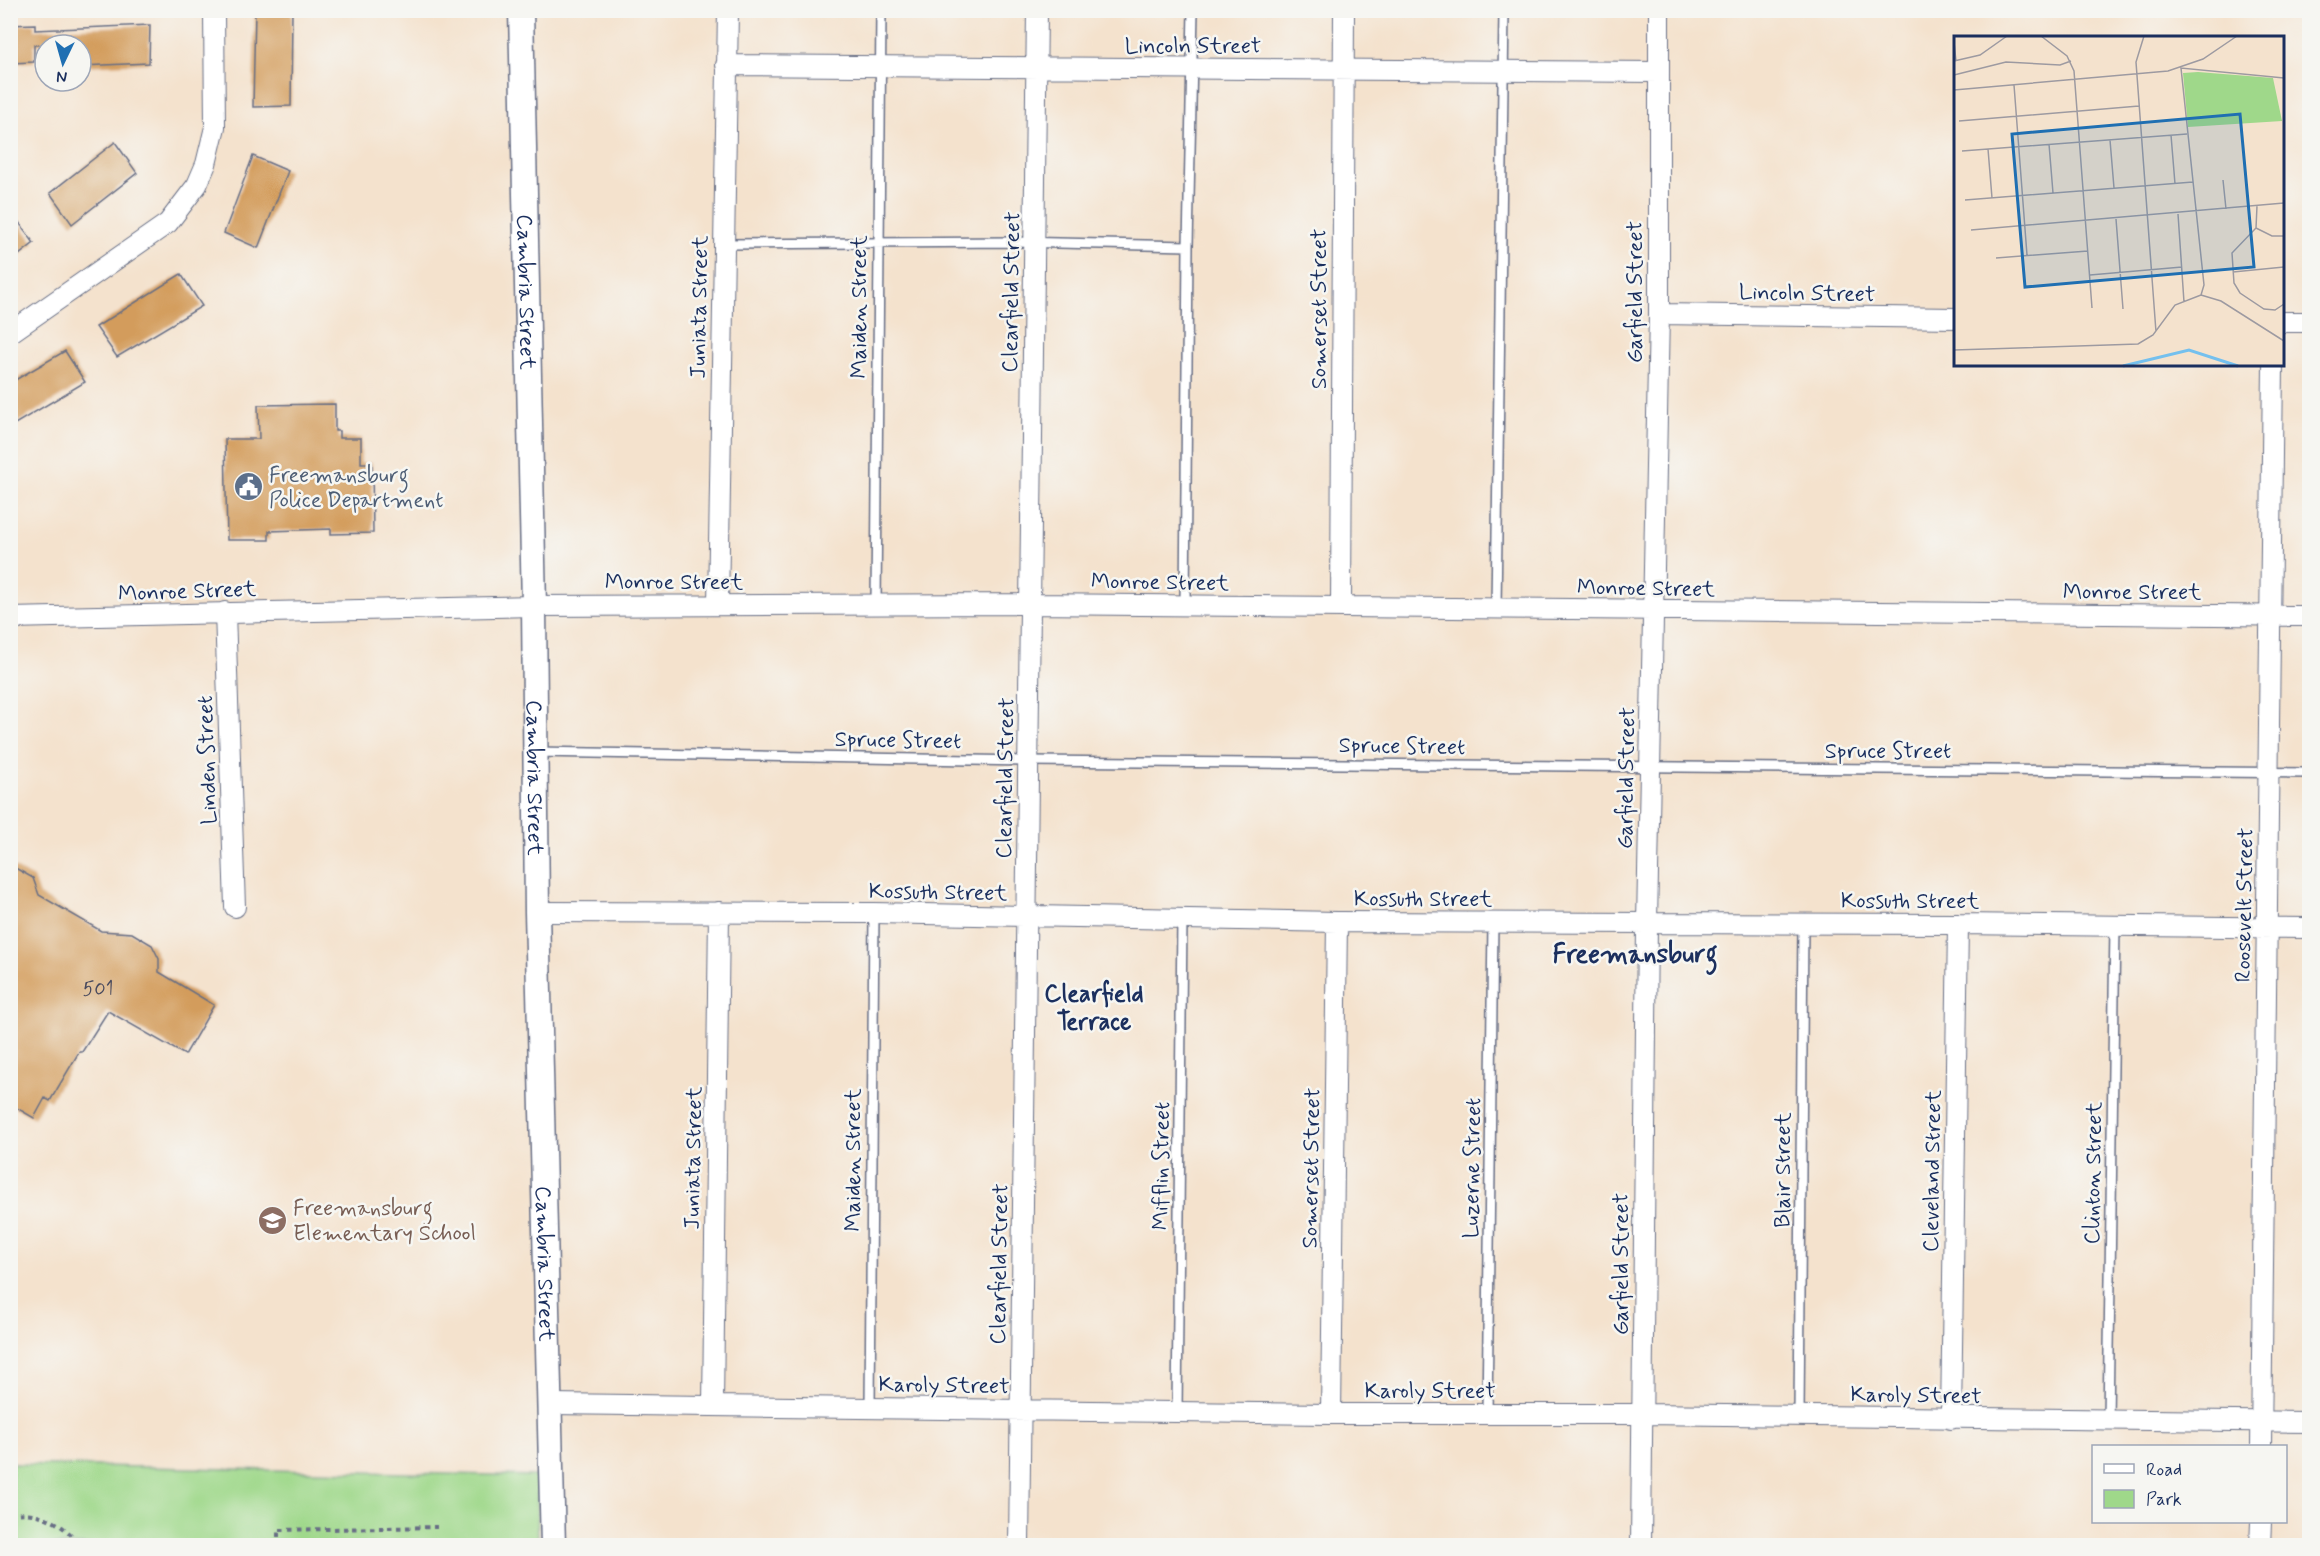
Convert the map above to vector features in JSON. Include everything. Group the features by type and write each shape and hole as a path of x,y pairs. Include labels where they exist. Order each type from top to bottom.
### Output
{"street":[{"path":"10,333 168,223 197,185 206,164 215,128 214,10"},
{"name":"Cambria Street","path":"521,10 534,606 537,912 554,1545"},
{"name":"Juniata Street","path":"718,605 728,10"},
{"name":"Clearfield Street","path":"1019,1545 1037,10"},
{"name":"Somerset Street","path":"1341,607 1344,10"},
{"name":"Garfield Street","path":"1641,1545 1647,923 1659,314 1659,10"},
{"name":"Lincoln Street","path":"726,65 1659,72"},
{"name":"Lincoln Street","path":"1659,314 1954,318"},
{"path":"2284,322 2310,322"},
{"name":"Roosevelt Street","path":"2261,1445 2273,366"},
{"name":"Monroe Street","path":"10,618 534,606 1030,604 2310,616"},
{"name":"Linden Street","path":"225,612 235,907"},
{"name":"Kossuth Street","path":"537,912 874,913 1337,922 1958,924 2310,928"},
{"name":"Juniata Street","path":"712,1405 719,912"},
{"name":"Somerset Street","path":"1331,1414 1337,922"},
{"name":"Cleveland Street","path":"1952,1419 1958,924"},
{"name":"Karoly Street","path":"550,1404 1331,1414 1643,1414 2310,1422"},
{"path":"2260,1523 2260,1545"}],"lane":[{"name":"Maiden Street","path":"876,605 881,10"},
{"path":"1185,606 1188,246 1193,10"},
{"path":"1496,609 1504,10"},
{"path":"723,244 1034,243 1188,246"},
{"name":"Spruce Street","path":"536,752 1028,761 2310,773"},
{"name":"Maiden Street","path":"870,1407 874,913"},
{"name":"Mifflin Street","path":"1177,1412 1182,919"},
{"name":"Luzerne Street","path":"1487,1414 1493,922"},
{"name":"Blair Street","path":"1799,1416 1803,924"},
{"name":"Clinton Street","path":"2108,1421 2115,925"}],"path":[{"path":"10,1515 28,1512 38,1515 66,1530 81,1545"},
{"path":"278,1545 278,1530 436,1527"}],"green space":[{"path":"11,1464 537,1476 538,1545 11,1545"}],"building":[{"path":"255,10 292,10 291,106 253,107"},
{"path":"35,24 35,30 150,25 149,63 93,65 93,33 33,33 33,62 10,63 10,25"},
{"path":"115,142 137,173 72,224 50,193"},
{"path":"253,156 288,171 258,248 224,233"},
{"path":"10,210 34,243 10,262"},
{"path":"181,274 202,306 117,357 96,327"},
{"path":"65,351 85,382 10,427 10,383"},
{"path":"335,404 335,431 339,431 339,438 361,438 361,463 372,463 373,533 331,534 331,529 269,531 269,540 227,540 225,439 259,439 258,405"},
{"path":"10,865 33,878 39,895 101,931 132,933 152,945 159,959 159,972 214,1005 185,1055 108,1011 82,1052 79,1052 50,1101 45,1098 34,1118 10,1104"}],"place":[{"name":"Freemansburg Police Department","path":"248,487"},
{"name":"Freemansburg Elementary School","path":"272,1220"}],"district":[{"name":"Freemansburg","path":"1635,953"},
{"name":"Clearfield Terrace","path":"1094,1007"}]}
